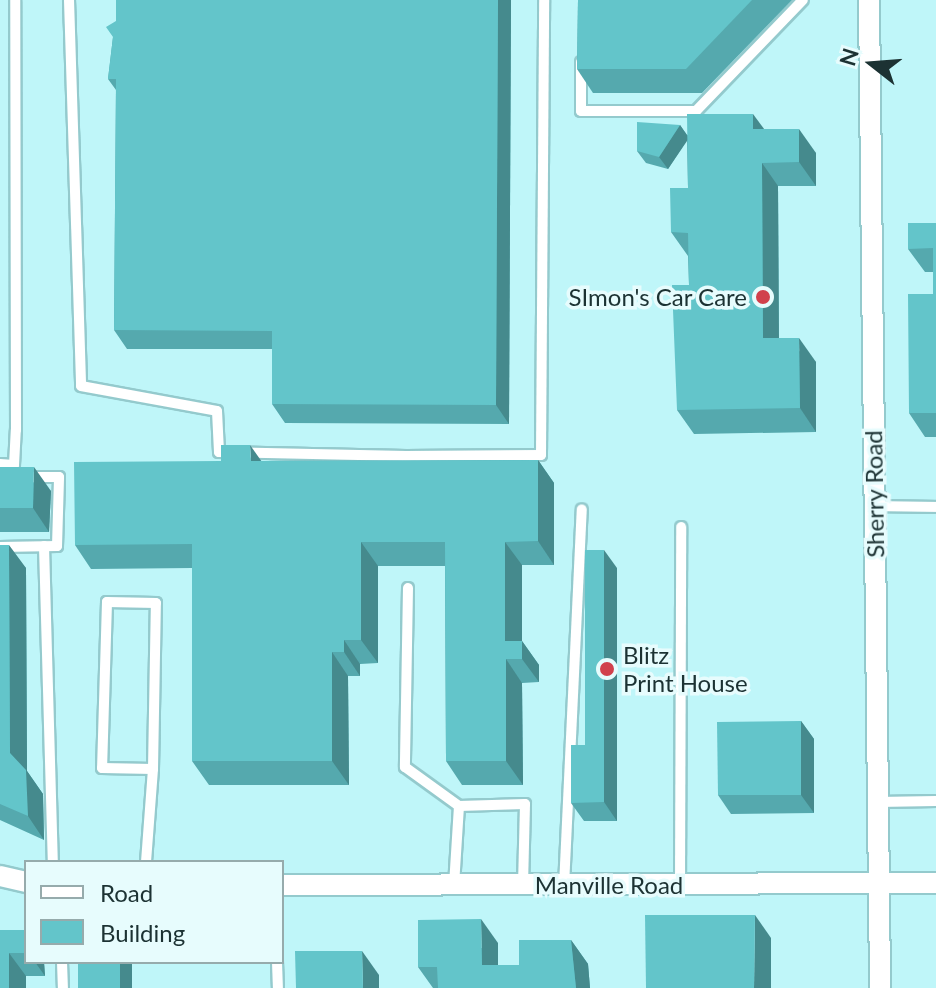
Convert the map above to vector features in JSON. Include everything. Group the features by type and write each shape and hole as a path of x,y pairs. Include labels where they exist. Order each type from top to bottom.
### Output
{"street":[{"name":"Sherry Road","path":"869,0 880,988"},
{"path":"0,876 24,882"},
{"name":"Manville Road","path":"284,885 936,883"}],"lane":[{"path":"0,464 14,465 16,430 15,0"},
{"path":"69,0 81,386 217,411 219,452 406,456 541,455 544,0"},
{"path":"582,48 581,111 696,111 803,0"},
{"path":"0,477 59,477 57,546 0,547"},
{"path":"875,506 936,507"},
{"path":"564,886 582,509"},
{"path":"680,885 681,527"},
{"path":"44,546 53,860"},
{"path":"408,588 405,767 459,806 525,804 523,885"},
{"path":"146,860 153,769 156,603 107,602 102,768 153,769"},
{"path":"878,802 936,801"},
{"path":"454,886 459,806"},
{"path":"62,964 63,988"},
{"path":"277,964 278,988"}],"building":[{"path":"116,0 498,0 496,405 272,404 272,331 114,330 116,79 108,79 113,37 106,27 116,21"},
{"path":"578,0 752,0 686,69 577,69"},
{"path":"687,114 753,114 753,129 799,129 799,162 762,163 763,338 799,338 800,408 677,410 672,285 689,285 688,233 671,232 670,188 688,188"},
{"path":"637,122 680,125 659,157 637,151"},
{"path":"908,223 936,223 936,413 909,413 908,294 933,294 933,248 908,249"},
{"path":"221,445 250,445 251,461 538,460 538,541 505,542 505,641 522,641 522,659 506,659 506,761 446,761 445,542 361,542 361,640 344,640 344,652 332,652 332,761 192,761 192,544 75,545 74,462 221,461"},
{"path":"0,467 34,467 33,508 0,508"},
{"path":"0,545 9,545 10,753 26,770 28,816 0,804"},
{"path":"585,550 604,550 604,802 571,803 571,745 585,745"},
{"path":"801,721 801,795 718,795 717,722"},
{"path":"645,915 755,915 754,988 646,988"},
{"path":"481,919 482,965 519,965 519,940 571,940 576,988 438,988 437,967 418,967 418,920"},
{"path":"0,930 24,930 24,953 9,953 9,988 0,988"},
{"path":"295,951 362,951 363,988 296,988"},
{"path":"78,964 120,964 120,988 78,988"}],"place":[{"name":"SImon's Car Care","path":"763,297"},
{"name":"Blitz Print House","path":"607,669"}]}
